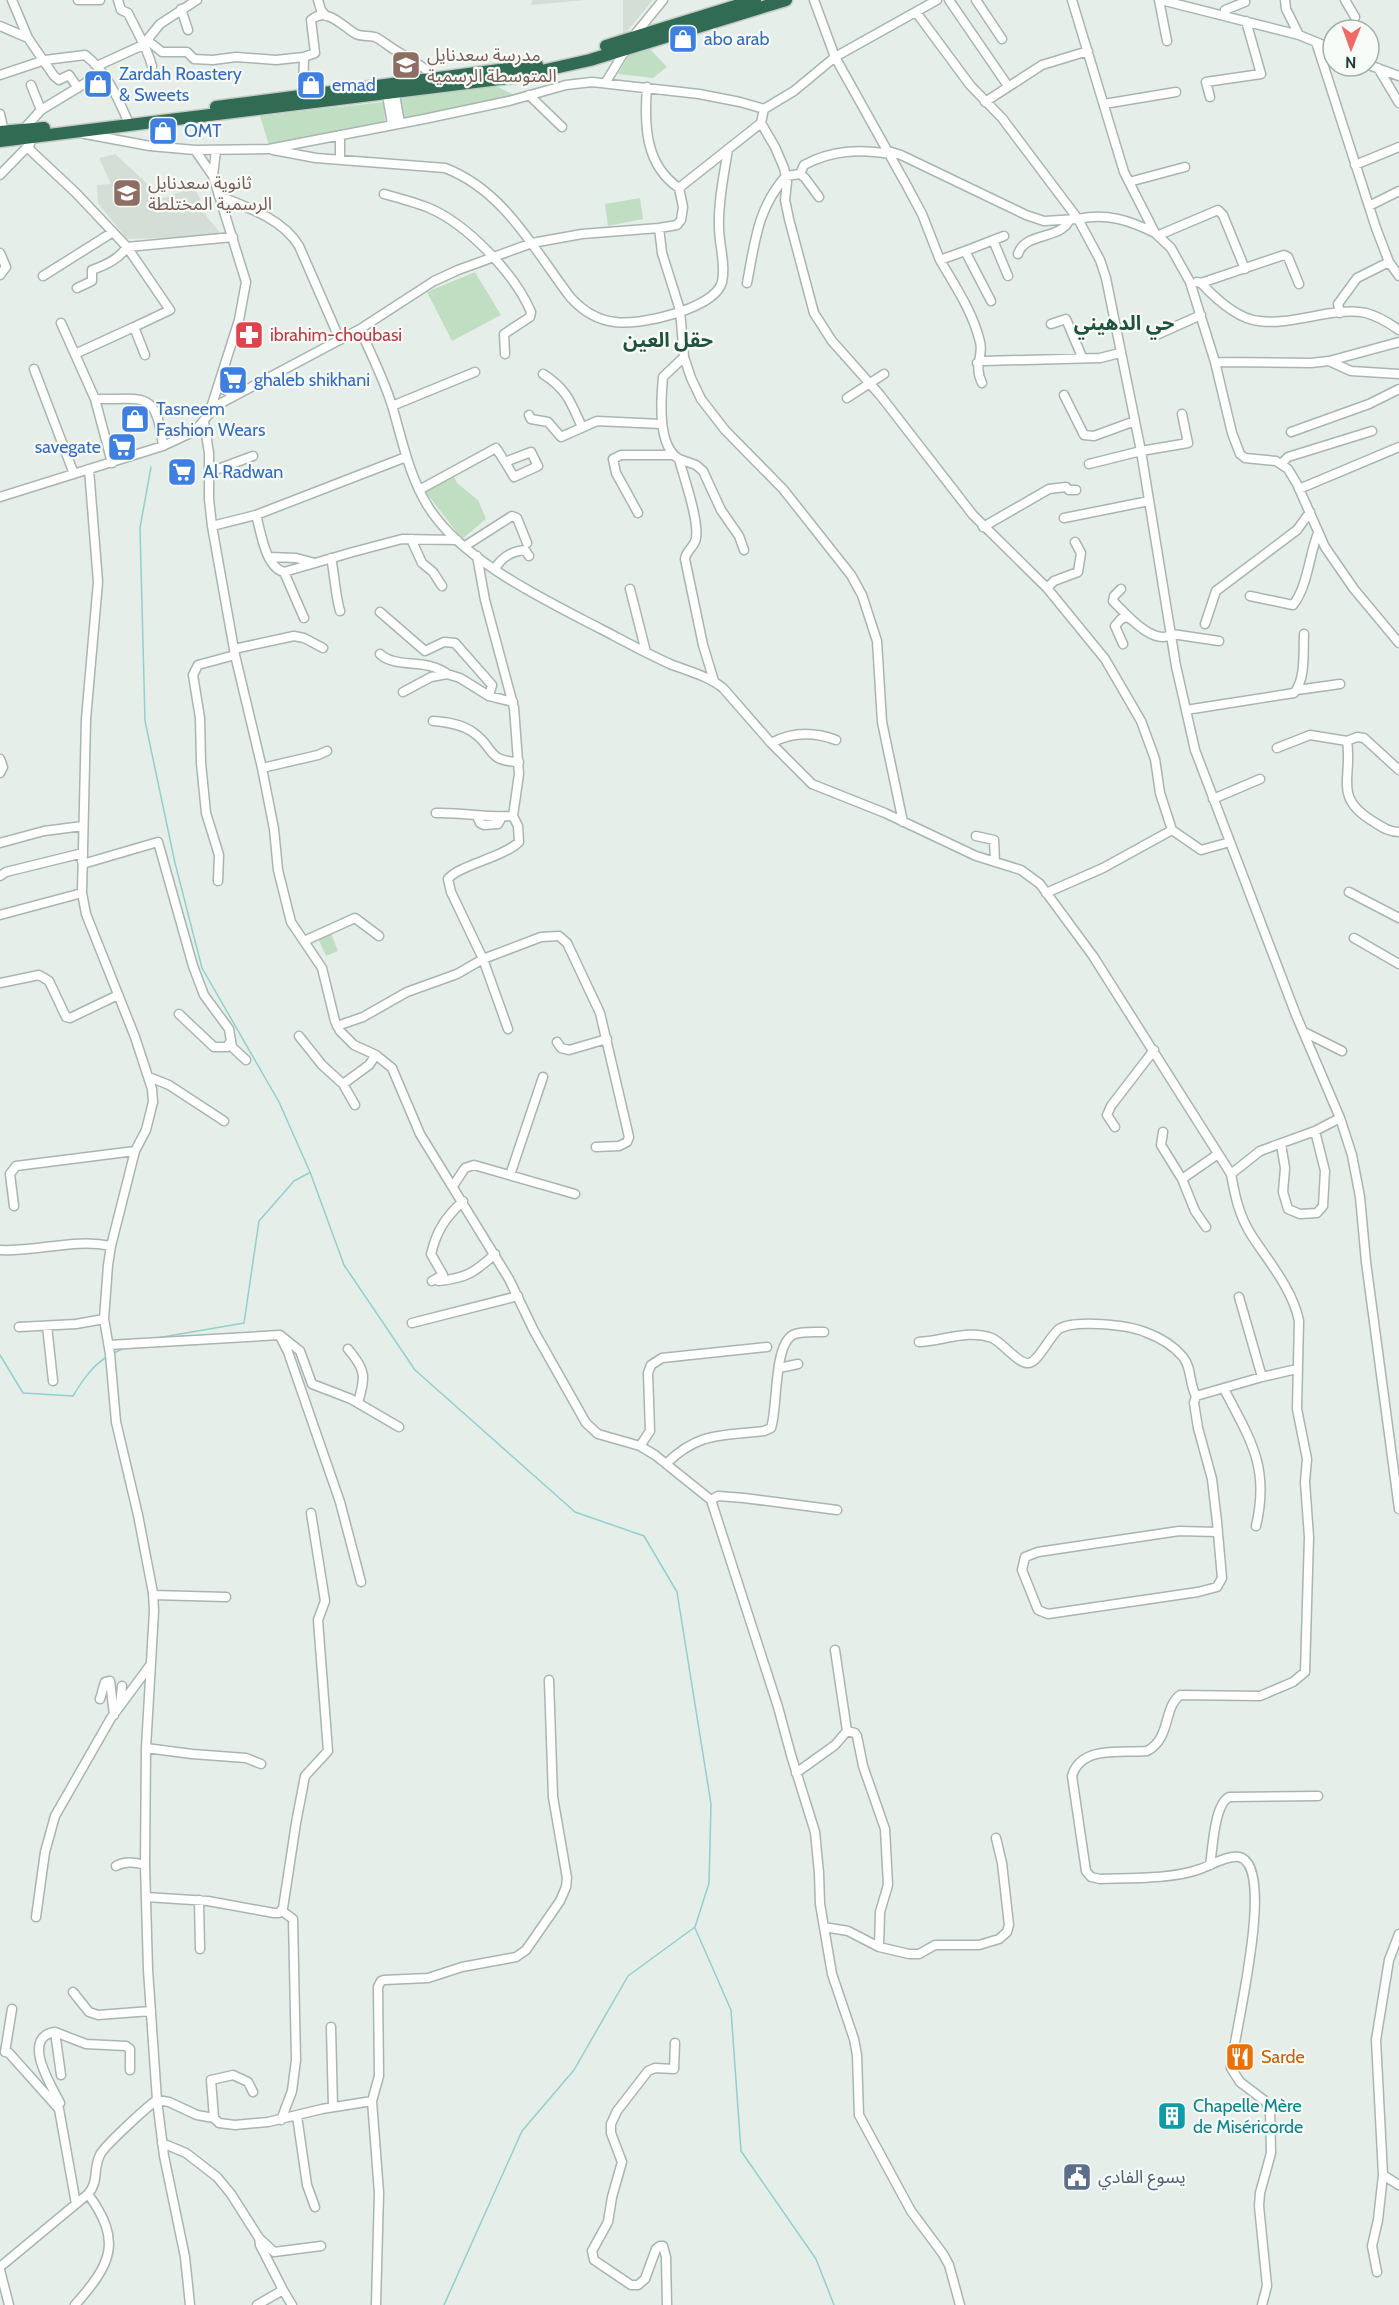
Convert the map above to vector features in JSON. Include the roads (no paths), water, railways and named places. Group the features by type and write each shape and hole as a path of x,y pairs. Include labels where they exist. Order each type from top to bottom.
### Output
{"highway":[{"path":"30,131 75,131 390,88 550,62 629,44 755,0"},
{"path":"1,135 303,95 515,77 786,0"}],"street":[{"path":"78,0 100,0"},
{"path":"118,0 121,10 128,13 145,42 152,66"},
{"path":"0,175 28,148 30,131 41,110 78,88 100,70 145,42 160,24 197,0"},
{"path":"318,0 326,16"},
{"path":"606,82 629,44 663,0"},
{"path":"814,0 835,57 922,214 940,260 970,313 981,345 977,363 978,375 982,383"},
{"path":"680,188 761,123 764,110 794,91 835,57 937,0"},
{"path":"949,0 1008,86"},
{"path":"976,0 1002,39"},
{"path":"1072,0 1129,182 1157,234 1176,254 1190,282 1215,362 1232,433 1240,454 1245,458 1269,459 1288,469 1325,547 1354,589 1399,643"},
{"path":"1167,41 1160,0 1227,13 1246,21 1299,35 1321,44"},
{"path":"1219,0 1227,13"},
{"path":"1285,0 1286,9 1299,35"},
{"path":"1345,0 1355,17"},
{"path":"16,1 28,38 59,80 69,75 78,88"},
{"path":"1227,13 1245,2"},
{"path":"181,9 188,30"},
{"path":"916,12 985,102 1002,118 1074,220 1103,268 1141,451 1172,634 1195,750 1304,1032 1340,1118 1352,1155 1360,1197 1366,1262 1399,1509"},
{"path":"145,42 162,52 187,52 194,59 213,60 236,57 276,60 304,57 313,55 315,51 311,20 326,16 341,22 359,35 376,38 425,66 437,79"},
{"path":"1210,97 1206,82 1261,74 1246,21"},
{"path":"0,26 28,38"},
{"path":"1316,42 1369,206 1389,262 1399,276"},
{"path":"985,102 1042,65 1088,51"},
{"path":"0,75 45,60 84,54 100,70 116,95 127,119"},
{"path":"303,95 304,57"},
{"path":"1381,69 1399,76"},
{"path":"1381,77 1399,103"},
{"path":"75,131 88,136 150,146 195,150 269,149 509,101 580,83 606,82 699,94 740,102 764,110"},
{"path":"31,85 41,110"},
{"path":"212,408 360,329 434,281 495,257 532,243 582,234 673,227 681,220 683,207 680,188 667,179 652,157 647,133 647,87"},
{"path":"390,88 396,124"},
{"path":"1104,104 1176,92"},
{"path":"529,95 562,128"},
{"path":"0,114 1,135"},
{"path":"761,123 779,155 786,176 785,195 789,219 814,313 841,352 871,383 983,527 1047,588 1105,659 1133,707 1155,759 1160,793 1172,830 1201,850 1230,842"},
{"path":"340,135 340,159"},
{"path":"1355,165 1399,147"},
{"path":"28,148 127,246 170,310 75,354"},
{"path":"269,149 302,157 440,168 462,175 474,181 494,199 532,243 571,298 592,315 614,322 627,323 654,319 705,302 717,292 721,283 722,259 718,228 728,149"},
{"path":"0,497 163,446 190,434 204,422 212,408 239,320 246,288 246,275 213,176 195,150"},
{"path":"213,176 216,150"},
{"path":"800,174 804,165 833,153 860,150 901,155 1026,216 1044,221 1120,217 1157,234 1218,210 1245,269"},
{"path":"1129,182 1185,167"},
{"path":"747,283 758,222 773,191 786,176 800,174 819,196"},
{"path":"1369,206 1399,191"},
{"path":"384,194 429,208 443,216 495,257 522,294 531,312 530,317 504,334 505,354"},
{"path":"219,196 274,222 290,233 340,340"},
{"path":"1137,224 1145,210"},
{"path":"1018,254 1026,242 1074,220"},
{"path":"658,228 662,253 680,310 684,357 691,378 714,417 783,489 851,575 862,594 877,641 880,713 903,822"},
{"path":"43,276 113,232"},
{"path":"940,260 1004,236"},
{"path":"127,246 233,237"},
{"path":"993,240 1008,276"},
{"path":"77,288 92,281 92,270 108,264 127,246"},
{"path":"965,251 991,301"},
{"path":"0,253 6,267 0,275"},
{"path":"1190,282 1202,283 1286,256 1299,284"},
{"path":"1340,313 1338,304 1357,278 1389,262"},
{"path":"1202,283 1215,298 1247,318 1258,321 1291,321 1340,313 1364,313 1384,320 1399,330"},
{"path":"1154,336 1201,315"},
{"path":"1051,324 1066,319 1082,357"},
{"path":"61,322 95,399 112,463"},
{"path":"134,327 145,355"},
{"path":"360,329 392,406 406,457 419,490 433,514 457,540 495,569 560,608 646,652 714,681 812,784 976,856 1032,876 1093,956 1231,1174 1236,1205 1298,1314 1297,1409 1307,1459 1305,1482 1309,1548 1305,1672 1293,1682 1260,1696 1180,1695 1174,1703 1161,1738 1152,1748 1147,1751 1098,1753 1077,1763 1072,1776 1086,1871 1091,1877 1100,1879 1191,1872 1230,1857 1239,1857 1250,1864 1254,1880 1253,1933 1231,2068 1240,2082 1265,2101 1270,2109 1271,2153 1260,2193 1259,2206 1267,2286 1262,2305"},
{"path":"1215,362 1311,363 1329,361 1399,342"},
{"path":"977,363 1100,358 1120,353"},
{"path":"684,357 663,377 661,423 676,457 696,522 697,537 686,553 686,561 703,645 714,681"},
{"path":"1329,361 1352,371 1399,374"},
{"path":"34,369 74,474"},
{"path":"392,406 475,372"},
{"path":"543,374 556,382 572,403 582,427"},
{"path":"847,399 884,374"},
{"path":"218,387 236,395"},
{"path":"1291,432 1369,404 1399,389"},
{"path":"1064,395 1084,435 1094,436 1135,421"},
{"path":"95,399 149,402 157,410 163,446"},
{"path":"1089,464 1141,451 1188,443 1182,414"},
{"path":"529,415 531,419 548,422 561,437 592,422 661,423"},
{"path":"204,422 210,472 209,499 212,526 235,652 274,829 278,870 291,922 322,968 337,1026 354,1045 376,1055 392,1068 411,1116 495,1254 534,1331 586,1423 598,1434 640,1446 711,1500 778,1707 815,1832 820,1904 832,1974 855,2045 858,2069 858,2109 861,2121 911,2211 949,2265 960,2305"},
{"path":"1281,464 1288,457 1372,431"},
{"path":"1299,489 1399,447"},
{"path":"419,490 496,448 505,462"},
{"path":"638,513 616,473 613,459 621,455 676,457 696,465 703,471 744,550"},
{"path":"210,472 252,456"},
{"path":"212,526 256,515 406,457"},
{"path":"89,469 98,582 86,719 82,893 86,914 149,1077 153,1102 146,1130 135,1151 111,1246 104,1319 111,1363 116,1422 136,1506 153,1595 146,1749 145,1865 151,2012 162,2143 184,2257 190,2305"},
{"path":"983,527 1049,489 1066,487 1069,490 1076,490"},
{"path":"1064,518 1149,501"},
{"path":"1205,624 1216,591 1297,530 1310,512"},
{"path":"256,515 269,557 278,570 284,572 392,541 457,540"},
{"path":"465,546 512,516 517,518 527,543"},
{"path":"1250,596 1293,605 1300,597 1318,533"},
{"path":"411,539 422,563 433,572 442,586"},
{"path":"1047,588 1054,581 1078,572 1081,553 1075,542"},
{"path":"495,569 500,560 521,549 525,550 529,556"},
{"path":"477,556 485,600 513,702 519,762 513,816 518,826 519,842 506,851 458,871 448,879 451,892 483,959 508,1029"},
{"path":"269,557 296,558 315,563"},
{"path":"331,558 340,612"},
{"path":"284,572 304,618"},
{"path":"630,589 646,652"},
{"path":"1121,589 1114,596 1113,601 1137,623"},
{"path":"380,612 425,651 444,642 456,643 492,685 489,696"},
{"path":"1123,644 1115,626 1121,619 1128,617 1157,638 1166,638 1172,634 1219,641"},
{"path":"1297,690 1303,660 1304,634"},
{"path":"218,881 219,855 206,813 201,763 200,718 193,675 198,665 294,636 304,638 323,648"},
{"path":"380,654 386,659 436,666 489,696 513,702"},
{"path":"403,692 431,677 447,674"},
{"path":"1186,710 1287,696 1297,690 1340,684"},
{"path":"433,721 451,723 471,730 494,757 504,761 519,762"},
{"path":"771,743 791,735 820,734 836,740"},
{"path":"1276,748 1310,735 1347,741 1357,737 1364,738 1399,770"},
{"path":"1347,741 1347,791 1351,804 1362,815 1388,830 1399,832"},
{"path":"262,768 327,751"},
{"path":"0,759 3,767 0,773"},
{"path":"1213,799 1260,779"},
{"path":"436,813 513,816"},
{"path":"0,843 44,831 83,826"},
{"path":"1046,893 1103,868 1172,830"},
{"path":"976,836 994,840 995,862"},
{"path":"83,857 86,863 158,842 193,966 204,995 229,1029 232,1047 246,1060"},
{"path":"0,876 6,872 83,857"},
{"path":"1349,892 1399,918"},
{"path":"0,915 82,893"},
{"path":"304,941 355,918 380,936"},
{"path":"337,1026 359,1019 407,992 457,974 483,959 541,937 559,936 567,943 600,1013 629,1137 628,1141 622,1145 596,1147"},
{"path":"1354,938 1399,964"},
{"path":"0,983 39,975 46,977 66,1017 70,1018 118,995"},
{"path":"179,1014 214,1047 227,1047 230,1042"},
{"path":"1304,1032 1342,1051"},
{"path":"299,1036 322,1065 344,1084 355,1106"},
{"path":"557,1042 561,1048 569,1050 607,1039"},
{"path":"1115,1127 1107,1115 1154,1050"},
{"path":"344,1084 369,1065 376,1055"},
{"path":"149,1077 169,1085 224,1121"},
{"path":"510,1174 543,1077"},
{"path":"1231,1174 1260,1151 1315,1131 1340,1118"},
{"path":"1281,1144 1285,1168 1283,1192 1288,1209 1300,1214 1317,1213 1323,1206 1325,1171 1315,1131"},
{"path":"1163,1132 1161,1145 1182,1179 1195,1211 1206,1227"},
{"path":"14,1206 10,1174 16,1166 135,1151"},
{"path":"1182,1179 1218,1154"},
{"path":"453,1186 459,1174 468,1165 481,1166 575,1194"},
{"path":"463,1201 440,1227 431,1254 443,1275 436,1281 460,1279 474,1273 495,1254"},
{"path":"0,1250 96,1243 111,1246"},
{"path":"412,1323 518,1296"},
{"path":"1239,1297 1262,1377"},
{"path":"19,1326 47,1326 104,1319"},
{"path":"919,1342 981,1335 1001,1343 1023,1363 1028,1364 1034,1361 1051,1336 1068,1325 1104,1325 1143,1331 1172,1346 1186,1360 1196,1396 1194,1403 1198,1428 1212,1479 1222,1578 1220,1584 1211,1590 1048,1614 1038,1610 1022,1570 1025,1557 1038,1552 1179,1531 1217,1532"},
{"path":"47,1326 53,1381"},
{"path":"666,1464 677,1453 698,1440 764,1431 771,1428 779,1368 789,1337 801,1333 824,1332"},
{"path":"109,1347 280,1335 300,1351 312,1384 358,1403 399,1427"},
{"path":"280,1335 340,1502 361,1582"},
{"path":"640,1446 650,1431 648,1373 651,1365 662,1358 767,1347"},
{"path":"348,1349 356,1358 365,1379 358,1403"},
{"path":"779,1368 798,1364"},
{"path":"1196,1396 1297,1369"},
{"path":"1224,1389 1256,1454 1262,1490 1262,1503 1256,1526"},
{"path":"711,1500 718,1496 744,1498 837,1510"},
{"path":"282,1911 305,1776 328,1750 318,1620 325,1601 311,1513"},
{"path":"153,1595 226,1597"},
{"path":"796,1773 835,1745 847,1731 835,1650"},
{"path":"36,1917 45,1852 55,1816 114,1714 151,1663"},
{"path":"376,2305 379,2193 372,2102 379,2076 378,1993 381,1982 428,1978 462,1967 516,1957 526,1950 564,1893 567,1878 551,1779 549,1680"},
{"path":"100,1699 105,1682 110,1681 114,1714"},
{"path":"120,1706 123,1686"},
{"path":"847,1731 857,1736 863,1766 885,1828 888,1885 880,1912 879,1947"},
{"path":"146,1749 246,1758 261,1764"},
{"path":"1210,1865 1219,1809 1225,1799 1229,1797 1318,1796"},
{"path":"824,1927 856,1934 879,1947 896,1952 919,1954 935,1945 979,1945 1005,1935 1009,1925 1002,1863 996,1838"},
{"path":"116,1866 133,1862 145,1865"},
{"path":"146,1897 199,1900 274,1913 282,1911"},
{"path":"199,1900 201,1949"},
{"path":"281,2120 292,2091 296,2060 293,1919 282,1911"},
{"path":"1377,2272 1372,2246 1380,2209 1383,2175 1376,2040 1389,1960 1399,1934"},
{"path":"73,1992 89,2012 98,2015 151,2012"},
{"path":"12,2009 5,2052 59,2109 76,2204"},
{"path":"331,2027 333,2107"},
{"path":"56,2106 60,2103 46,2079 40,2059 40,2046 44,2036 55,2032 86,2044 126,2046 130,2049 130,2070"},
{"path":"55,2032 61,2075"},
{"path":"667,2305 664,2247 656,2249 645,2279 636,2286 594,2260 592,2251 608,2222 612,2197 621,2168 621,2158 611,2133 613,2118 649,2070 674,2069 675,2043"},
{"path":"214,2118 212,2080 233,2075 248,2082 253,2092"},
{"path":"157,2100 168,2102 197,2115 214,2118 219,2123 236,2125 281,2120 333,2107 372,2102"},
{"path":"9,2305 0,2269 88,2194 95,2183 97,2162 104,2148 157,2100"},
{"path":"297,2116 307,2185 315,2208"},
{"path":"162,2143 186,2153 217,2177 231,2194 259,2238 274,2252 321,2246"},
{"path":"1383,2175 1399,2185"},
{"path":"75,2305 101,2272 108,2254 107,2225 88,2194"},
{"path":"259,2238 260,2245 282,2290 292,2305"},
{"path":"257,2305 282,2290"}],"waterway":[{"path":"151,467 140,528 145,721 175,863 202,968 279,1102 310,1172 344,1265 415,1370 575,1512 644,1536 677,1592 711,1804 709,1883 695,1927 628,1976 574,2070 522,2131 444,2305"},
{"path":"157,1338 244,1323 259,1221 294,1181 309,1173"},
{"path":"114,1353 124,1348"},
{"path":"0,1355 23,1393 73,1396 92,1369 108,1356"},
{"path":"695,1928 731,2010 741,2151 816,2259 834,2305"}],"place":[{"name":"abo arab","path":"683,39"},
{"name":"مدرسة سعدنايل المتوسطة الرسمية","path":"406,65"},
{"name":"Zardah Roastery & Sweets","path":"98,84"},
{"name":"emad","path":"311,85"},
{"name":"OMT","path":"163,131"},
{"name":"ثانوية سعدنايل الرسمية المختلطة","path":"127,193"},
{"name":"ibrahim-choubasi","path":"249,335"},
{"name":"ghaleb shikhani","path":"233,380"},
{"name":"Tasneem Fashion Wears","path":"135,419"},
{"name":"savegate","path":"122,447"},
{"name":"Al Radwan","path":"182,472"},
{"name":"Sarde","path":"1240,2057"},
{"name":"Chapelle Mère de Miséricorde","path":"1172,2116"},
{"name":"يسوع الفادي","path":"1077,2177"}],"district":[{"name":"حي الدهيني","path":"1124,323"},
{"name":"حقل العين","path":"668,340"}]}
